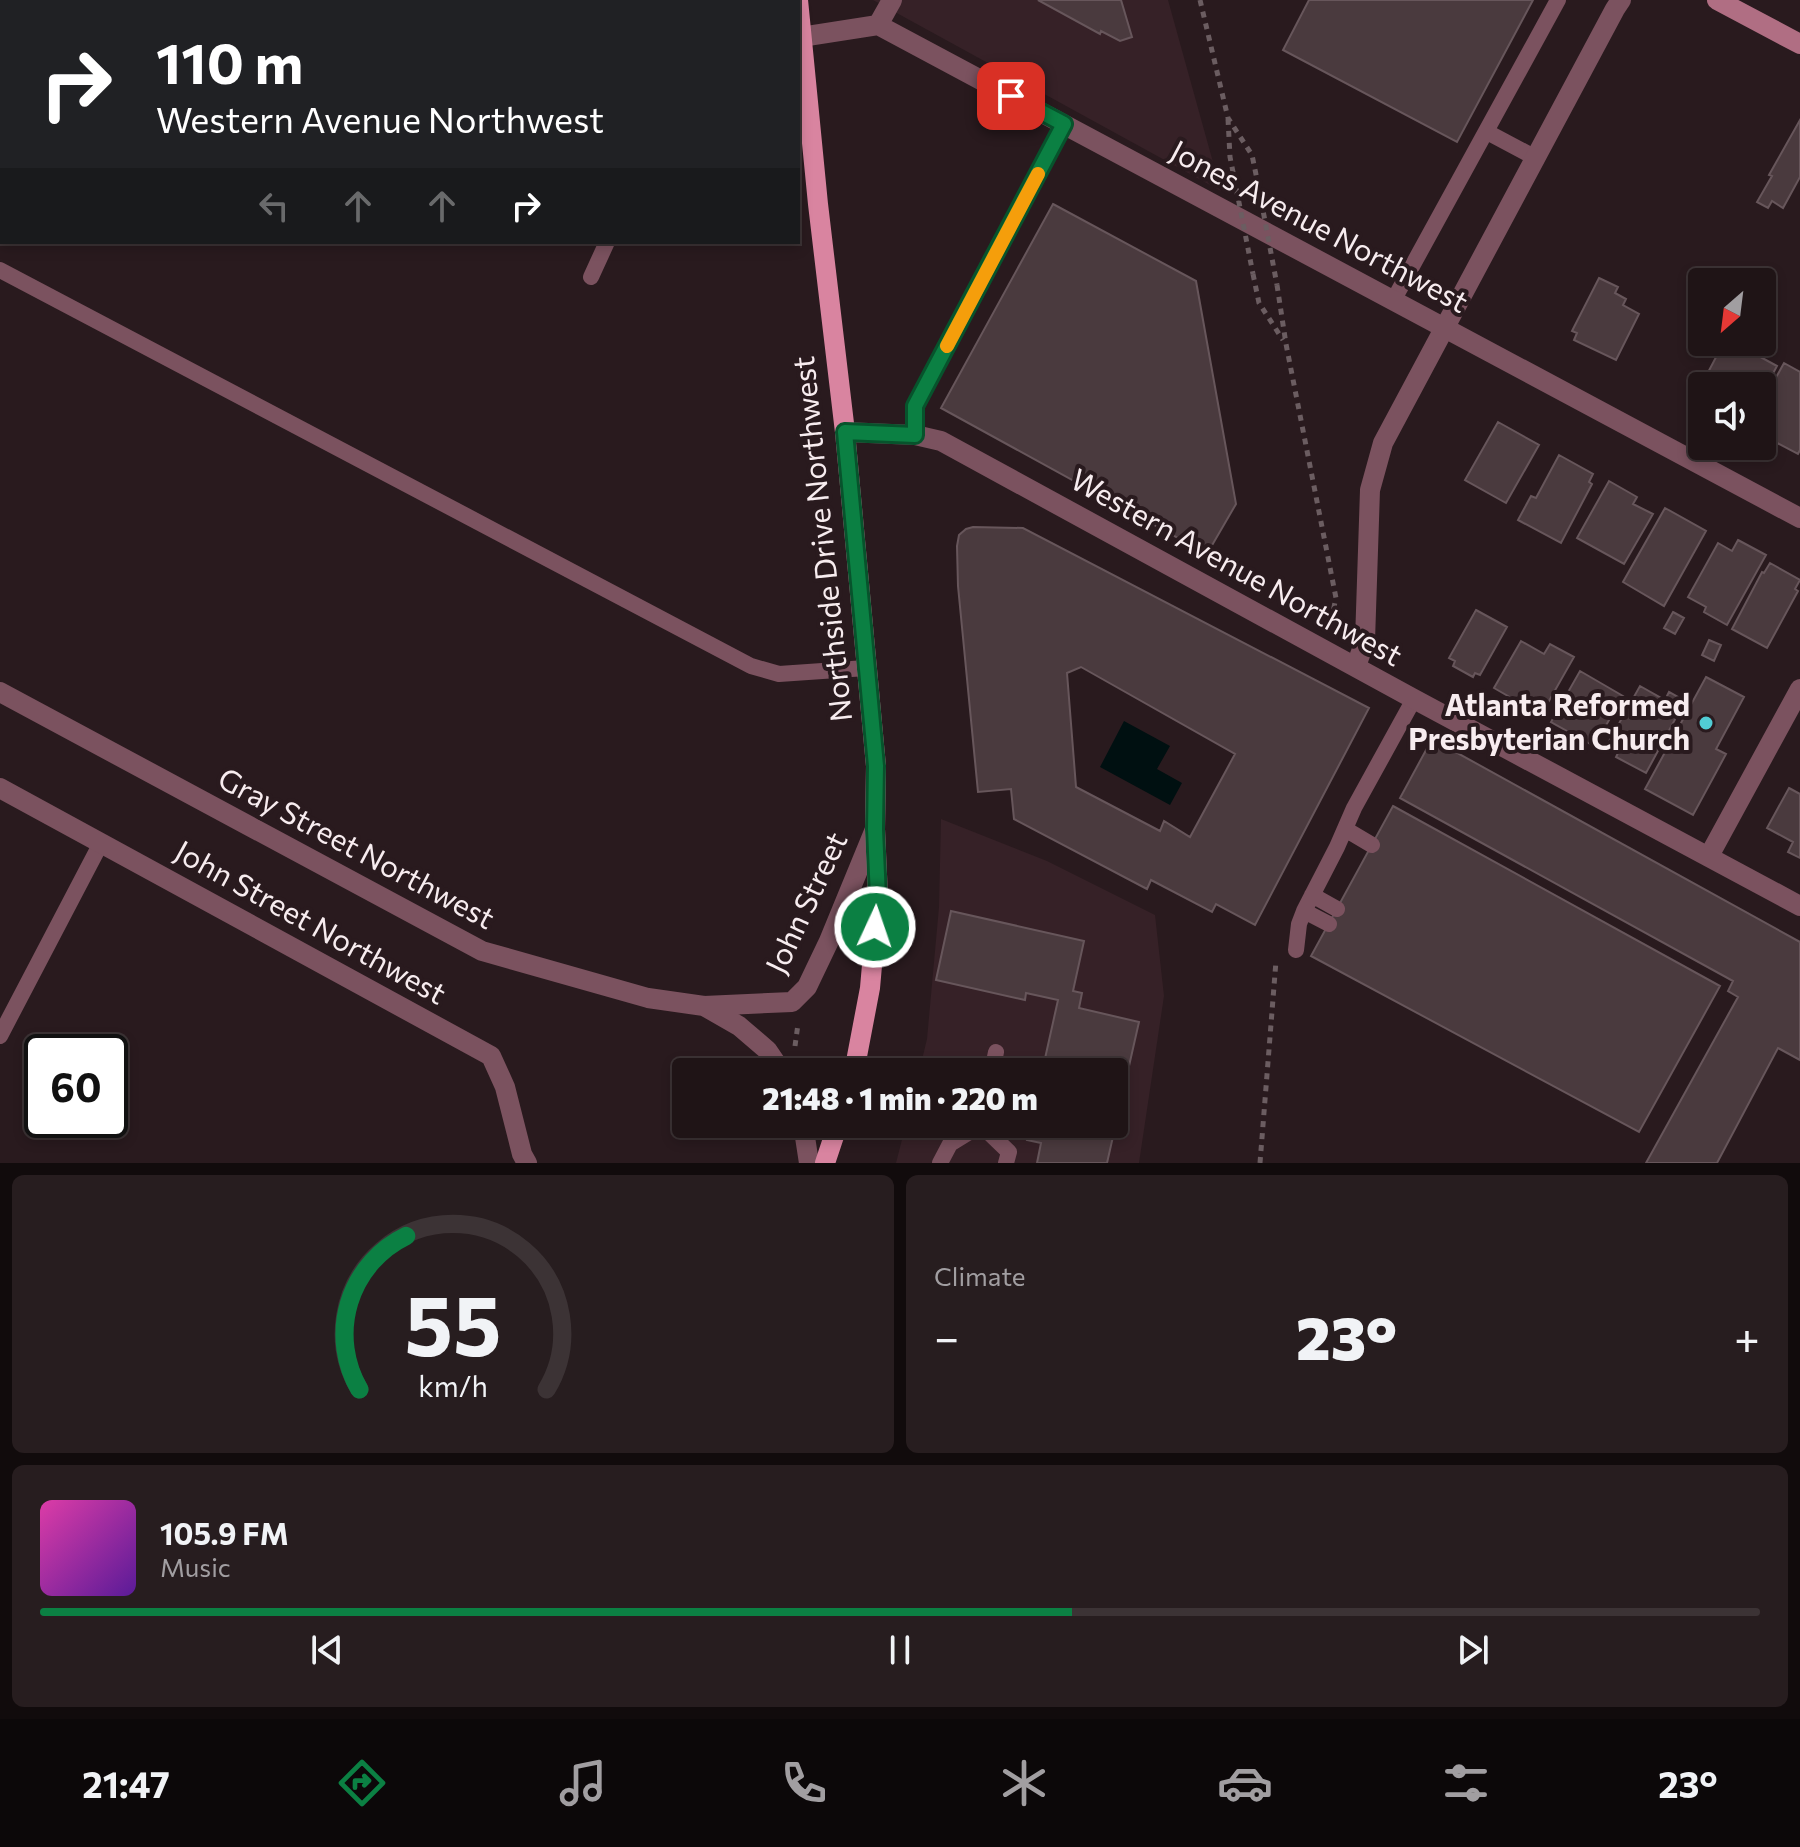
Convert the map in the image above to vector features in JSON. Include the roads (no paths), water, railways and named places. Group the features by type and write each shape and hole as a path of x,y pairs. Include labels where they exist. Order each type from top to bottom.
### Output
{"main road":[{"path":"1717,0 1800,44"},
{"name":"Northside Drive Northwest","path":"800,25 845,432 876,766 878,897 870,988 857,1058"},
{"path":"825,1163 833,1138"}],"street":[{"path":"801,37 878,25 892,0"},
{"path":"1356,666 1365,641 1370,490 1383,443 1621,0"},
{"name":"Jones Avenue Northwest","path":"878,25 1800,518"},
{"name":"Western Avenue Northwest","path":"845,432 915,435 941,441 1800,906"},
{"path":"1709,856 1800,689"},
{"name":"Gray Street Northwest","path":"0,692 482,951 648,998 704,1006"},
{"name":"John Street Northwest","path":"0,788 491,1056 505,1087 527,1163"},
{"name":"John Street","path":"704,1006 792,1002 807,987 875,829"},
{"path":"704,1006 739,1026 772,1058"},
{"path":"805,1138 809,1163"}],"lane":[{"path":"1393,301 1558,0"},
{"path":"915,435 915,406 1064,124"},
{"path":"1487,132 1534,157"},
{"path":"591,277 606,244"},
{"path":"0,270 751,666 779,674 866,668"},
{"path":"1296,950 1299,924 1308,903 1354,808 1414,699"},
{"path":"1345,829 1372,845"},
{"path":"0,1036 101,843"},
{"path":"1308,903 1333,917"},
{"path":"995,1058 996,1052"},
{"path":"940,1163 950,1144 959,1138"},
{"path":"995,1138 1009,1152 1006,1163"}],"place":[{"name":"Atlanta Reformed Presbyterian Church","path":"1706,723"}]}
